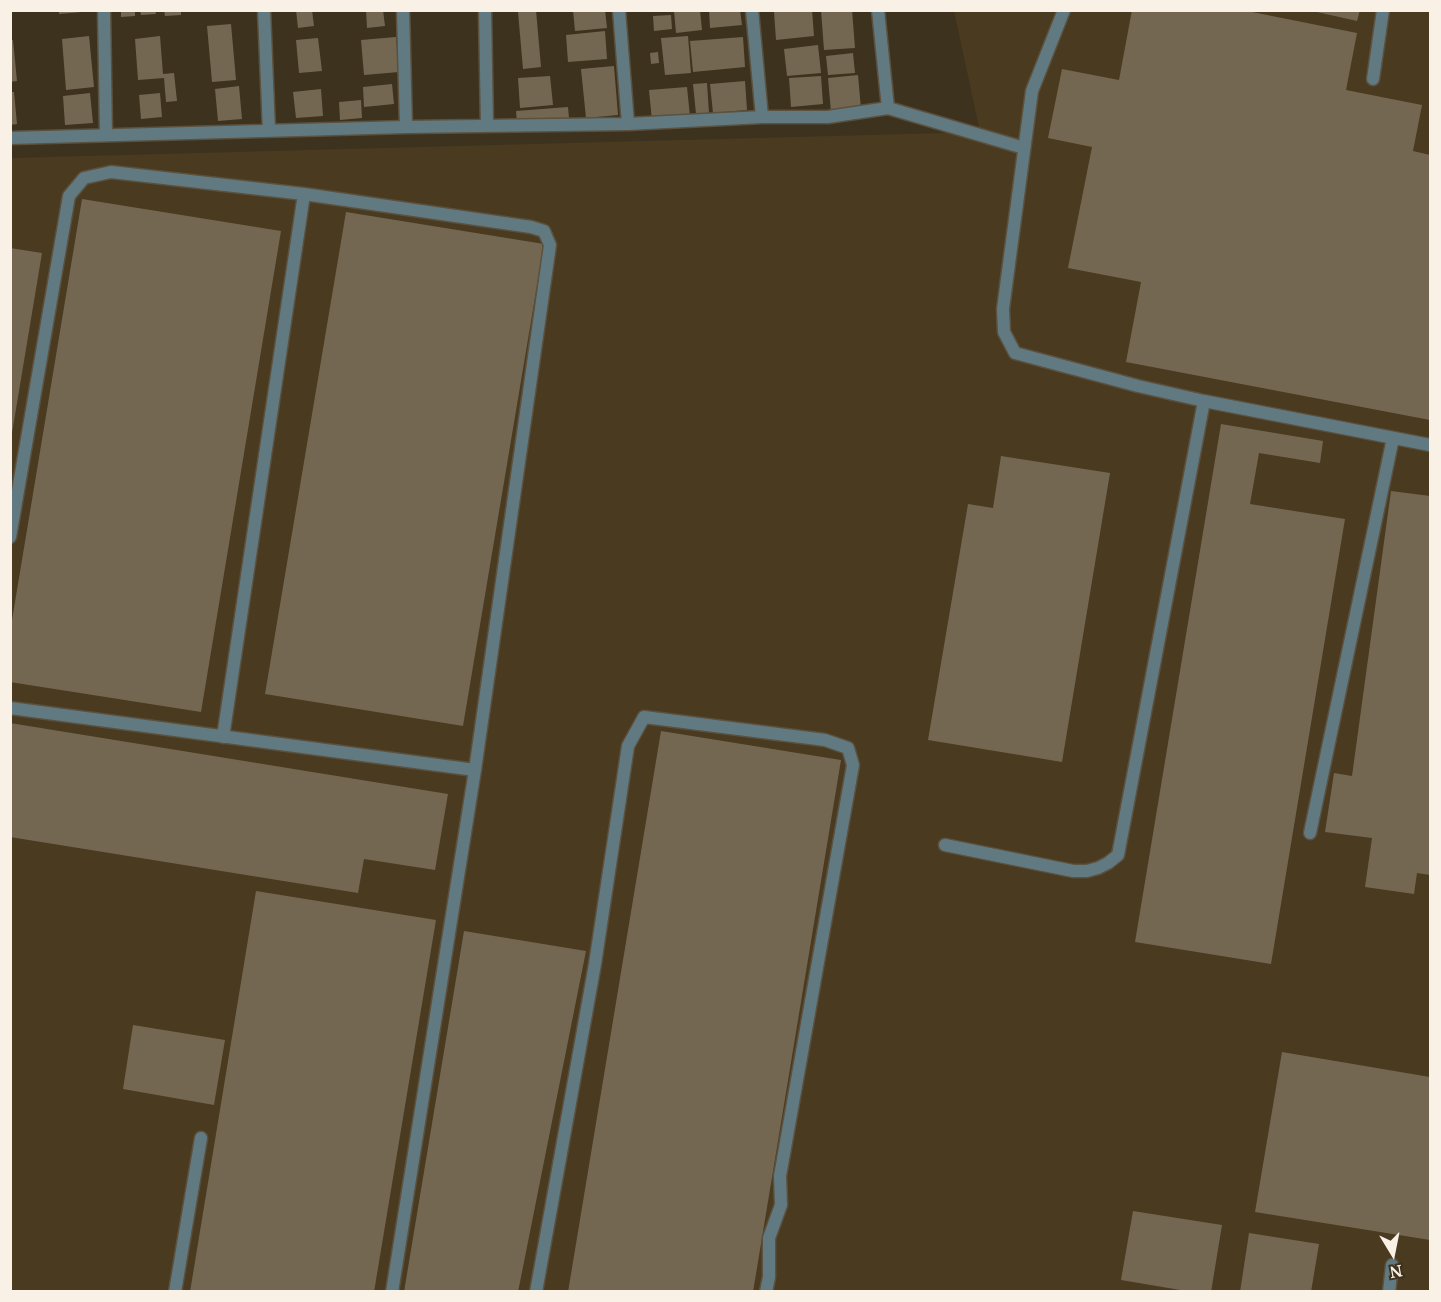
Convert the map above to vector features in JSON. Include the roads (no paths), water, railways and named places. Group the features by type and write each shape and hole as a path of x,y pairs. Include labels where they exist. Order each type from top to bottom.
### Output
{"street":[{"path":"104,10 106,135"},
{"path":"264,10 269,131"},
{"path":"404,10 406,127"},
{"path":"485,10 487,126"},
{"path":"619,10 628,124"},
{"path":"752,10 762,117"},
{"path":"878,10 888,108"},
{"path":"1064,10 1032,91 1003,309 1004,332 1015,353 1204,401 1431,445"},
{"path":"1372,79 1383,10"},
{"path":"10,138 406,127 628,124 762,117 828,117 888,108 1024,148"},
{"path":"10,537 69,196 84,178 111,172 304,194 531,226 544,231 550,244 475,770 392,1292"},
{"path":"223,737 304,194"},
{"path":"945,845 1073,871 1098,868 1118,855 1204,401"},
{"path":"1310,833 1393,438"},
{"path":"10,708 475,770"},
{"path":"536,1292 595,964 628,746 644,717 825,740 848,748 853,765 780,1176 781,1205 770,1238 769,1277 766,1292"},
{"path":"175,1292 201,1138"},
{"path":"1389,1292 1392,1265"}]}
